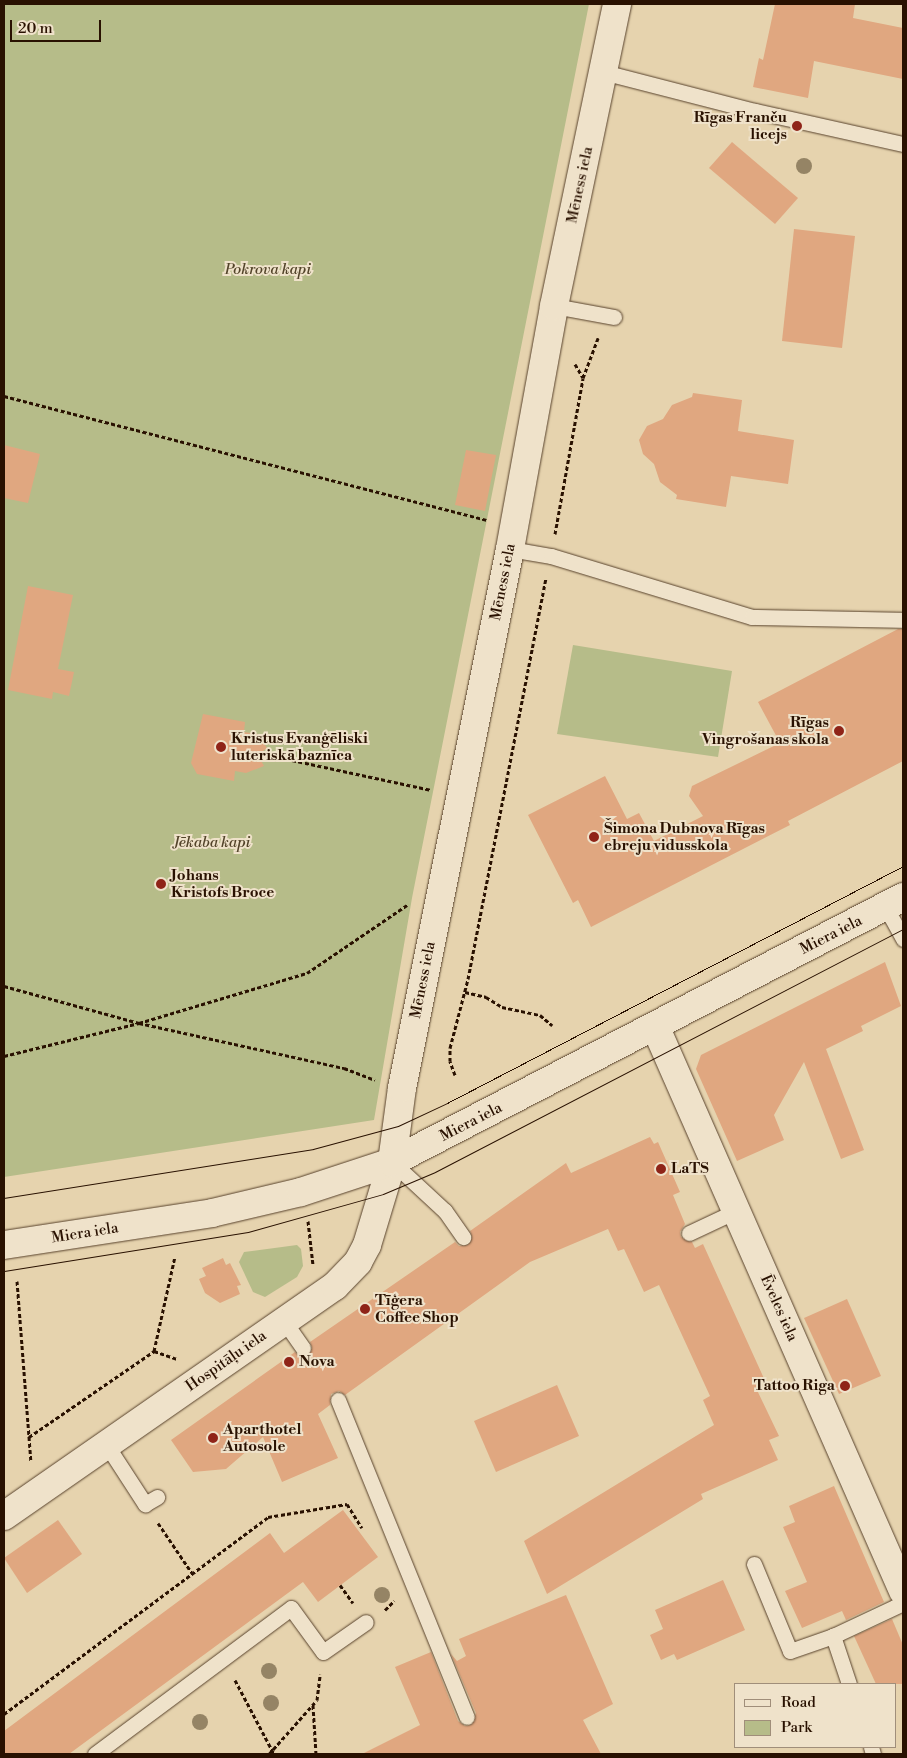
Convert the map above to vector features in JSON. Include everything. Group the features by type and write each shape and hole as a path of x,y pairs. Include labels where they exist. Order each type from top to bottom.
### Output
{"street":[{"name":"Mēness iela","path":"392,1162 402,1088 459,794 512,538 554,306 616,4"},
{"name":"Miera iela","path":"4,1245 212,1213 301,1192 392,1162 894,902"},
{"name":"Ēveles iela","path":"655,1026 902,1590"},
{"name":"Hospitāļu iela","path":"4,1516 335,1286 358,1262 367,1245 392,1162"}],"lane":[{"path":"603,72 903,144"},
{"path":"554,306 608,316"},
{"path":"512,538 551,556 752,617 903,620"},
{"path":"894,902 903,939"},
{"path":"392,1162 445,1211 463,1236"},
{"path":"689,1233 736,1211"},
{"path":"284,1321 303,1348"},
{"path":"338,1400 467,1717"},
{"path":"106,1444 151,1501"},
{"path":"754,1564 790,1651 833,1636 902,1590"},
{"path":"95,1754 290,1608 323,1652 366,1622"},
{"path":"833,1636 849,1683"}],"path":[{"path":"455,1076 450,1061 450,1048 465,992 584,378 608,316"},
{"path":"4,396 512,538"},
{"path":"273,756 459,794"},
{"path":"4,1056 139,1023 307,972 442,883"},
{"path":"4,986 139,1023 344,1068 382,1083"},
{"path":"465,992 486,997 502,1007 540,1015 552,1025"},
{"path":"29,1437 154,1351 175,1256"},
{"path":"17,1281 32,1470"},
{"path":"154,1351 179,1360"},
{"path":"151,1501 192,1573"},
{"path":"4,1714 268,1516 347,1504 368,1536"},
{"path":"366,1622 395,1603 392,1595"},
{"path":"238,1686 273,1752"},
{"path":"269,1754 273,1752 317,1700"},
{"path":"313,1705 316,1754"}],"green space":[{"path":"4,4 589,4 412,898 374,1120 4,1177"},
{"path":"573,645 732,671 718,757 557,734"},
{"path":"297,1245 301,1249 303,1266 297,1277 265,1297 253,1292 239,1262 244,1252"}],"building":[{"path":"775,4 855,4 853,18 903,28 903,79 814,61 808,98 753,87 759,58 763,60"},
{"path":"732,142 798,198 775,224 709,168"},
{"path":"794,229 855,236 842,348 782,341"},
{"path":"693,393 742,400 738,431 794,440 788,484 731,476 726,507 676,499 677,495 660,482 654,464 643,454 639,440 647,426 663,419 672,405 692,397"},
{"path":"4,445 40,454 28,503 4,498"},
{"path":"466,450 496,455 485,511 455,505"},
{"path":"28,586 73,595 58,669 74,672 69,696 53,692 52,699 8,690"},
{"path":"898,629 903,629 903,761 788,821 790,825 591,927 578,900 573,903 528,815 605,776 627,819 639,813 654,841 703,816 689,796 692,786 780,743 758,702"},
{"name":"Kristus Evanģēliski luteriskā baznīca","path":"203,714 245,722 244,732 258,734 267,748 258,755 264,766 246,773 235,771 234,781 197,774 191,763"},
{"path":"885,962 901,1006 861,1026 863,1031 826,1049 864,1150 841,1159 804,1062 774,1115 784,1140 737,1161 696,1069 701,1055"},
{"path":"650,1137 654,1144 658,1142 680,1192 673,1195 685,1224 680,1232 681,1237 692,1242 695,1248 703,1244 766,1383 756,1388 779,1436 769,1440 778,1460 701,1494 703,1499 547,1594 524,1541 714,1425 703,1400 710,1396 659,1285 644,1292 624,1249 618,1251 608,1229 530,1262 345,1395 339,1391 331,1394 330,1405 318,1414 338,1458 282,1482 263,1437 226,1469 193,1472 171,1440 295,1352 300,1357 308,1356 312,1348 310,1342 455,1242 459,1246 468,1245 472,1237 470,1231 566,1163 571,1173"},
{"path":"223,1258 226,1265 230,1263 241,1285 237,1286 240,1294 220,1303 205,1293 199,1279 206,1276 202,1268"},
{"path":"847,1299 881,1376 839,1394 804,1318"},
{"path":"557,1385 579,1436 496,1472 474,1421"},
{"path":"834,1486 884,1602 846,1620 842,1611 802,1628 785,1591 807,1582 783,1527 795,1522 789,1506"},
{"path":"343,1510 378,1557 318,1602 303,1582 69,1754 4,1754 4,1731 270,1533 284,1553"},
{"path":"58,1520 82,1554 27,1593 4,1558"},
{"path":"723,1580 745,1630 677,1660 674,1654 661,1660 650,1635 663,1629 655,1610"},
{"path":"566,1595 613,1704 583,1720 601,1754 362,1754 420,1725 395,1667 431,1652 458,1721 465,1726 471,1725 476,1713 451,1654 457,1661 466,1656 459,1639"},
{"path":"892,1619 903,1645 903,1684 876,1683 854,1636"}],"tram line":[{"path":"4,1198 313,1149 398,1126 447,1103 903,866"},
{"path":"4,1271 248,1232 383,1194 435,1172 903,929"}],"place":[{"name":"Rīgas Franču licejs","path":"797,126"},
{"name":"Rīgas Vingrošanas skola","path":"839,731"},
{"name":"Kristus Evanģēliski luteriskā baznīca","path":"221,747"},
{"name":"Šimona Dubnova Rīgas ebreju vidusskola","path":"594,837"},
{"name":"Johans Kristofs Broce","path":"161,884"},
{"name":"LaTS","path":"661,1169"},
{"name":"Tīģera Coffee Shop","path":"365,1309"},
{"name":"Nova","path":"289,1362"},
{"name":"Tattoo Riga","path":"845,1386"},
{"name":"Aparthotel Autosole","path":"213,1438"}],"park label":[{"name":"Pokrova kapi","path":"268,270"},
{"name":"Jēkaba kapi","path":"212,843"}]}
